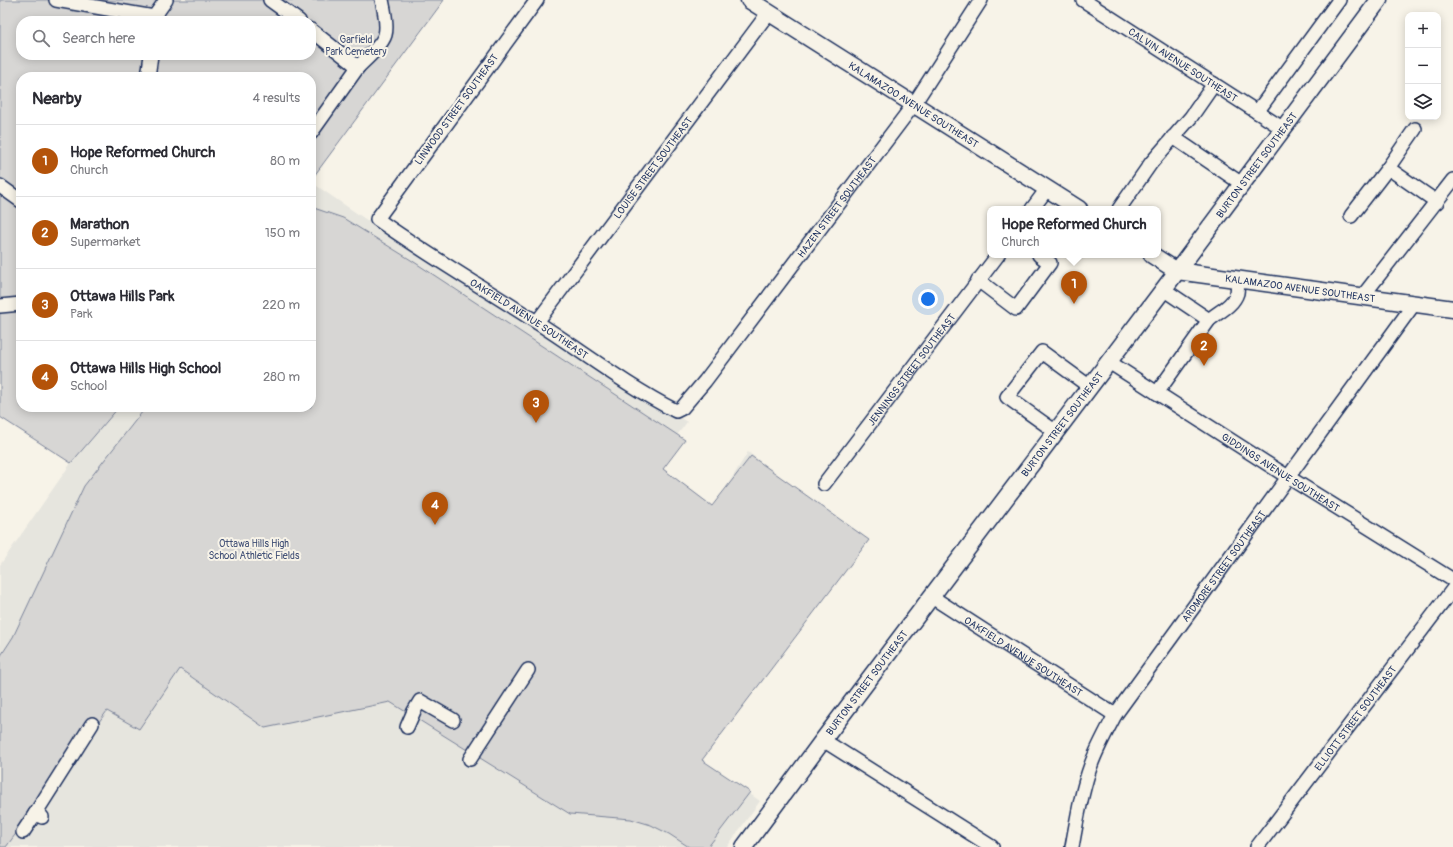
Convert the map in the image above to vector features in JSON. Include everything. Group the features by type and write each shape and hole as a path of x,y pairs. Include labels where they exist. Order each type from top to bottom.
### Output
{"main road":[{"name":"KALAMAZOO AVENUE SOUTHEAST","path":"749,0 1074,206"},
{"name":"BURTON STREET SOUTHEAST","path":"744,847 1379,0"},
{"name":"KALAMAZOO AVENUE SOUTHEAST","path":"1157,258 1177,271 1453,309"}],"street":[{"path":"56,0 138,16"},
{"path":"155,16 166,0"},
{"path":"270,0 292,16"},
{"path":"316,126 358,67 377,47 385,35 385,13 382,0"},
{"name":"LINWOOD STREET SOUTHEAST","path":"377,219 537,0"},
{"name":"HAZEN STREET SOUTHEAST","path":"682,408 705,381 914,104 981,0"},
{"name":"CALVIN AVENUE SOUTHEAST","path":"1083,0 1282,128"},
{"path":"1257,112 1339,0"},
{"name":"LOUISE STREET SOUTHEAST","path":"537,322 768,12"},
{"path":"316,34 358,67"},
{"path":"149,72 150,60"},
{"path":"1121,206 1151,163 1191,116 1214,84"},
{"path":"1351,216 1388,168 1415,129"},
{"path":"1172,137 1242,184"},
{"path":"1388,168 1437,202"},
{"path":"0,186 16,197"},
{"path":"1362,297 1437,202 1451,187"},
{"path":"1034,206 1047,190"},
{"name":"OAKFIELD AVENUE SOUTHEAST","path":"377,219 407,240 537,322 653,399 676,411 682,408"},
{"name":"JENNINGS STREET SOUTHEAST","path":"824,484 996,258"},
{"path":"978,280 1016,309 1050,263 1043,258"},
{"path":"1157,393 1209,320 1220,313 1237,293 1238,279"},
{"path":"1163,290 1209,320"},
{"path":"0,306 16,304"},
{"name":"ARDMORE STREET SOUTHEAST","path":"1072,847 1081,798 1091,766 1101,741 1115,715 1414,304"},
{"path":"1056,432 1007,397 1042,352 1090,387"},
{"name":"GIDDINGS AVENUE SOUTHEAST","path":"1109,362 1288,477 1453,580"},
{"name":"ELLIOTT STREET SOUTHEAST","path":"1257,847 1453,589"},
{"name":"OAKFIELD AVENUE SOUTHEAST","path":"932,597 1115,715"},
{"path":"470,759 528,670"},
{"path":"407,727 420,701 453,720"},
{"path":"24,832 38,815 92,724"},
{"path":"823,740 992,847"}],"shaded area":[{"name":"Ottawa Hills High School Athletic Fields","path":"316,185 371,223 687,422 656,463 714,507 748,452 863,542 699,758 760,801 727,847 0,847 0,565 71,463 115,412 316,412"}],"green space":[{"name":"Garfield Park Cemetery","path":"0,0 444,0 316,173 316,72 16,72 16,412 115,412 71,463 0,417"},
{"name":"Ottawa Hills High School Athletic Fields","path":"316,209 343,218 411,260 685,440 663,469 712,506 751,456 869,540 702,760 750,792 708,847 689,847 669,834 651,825 631,819 570,814 390,702 265,728 180,669 139,729 107,711 6,847 0,847 0,657 13,637 84,486 142,412 316,412"}],"place":[{"name":"Hope Reformed Church","path":"1074,304"},
{"name":"Marathon","path":"1204,366"},
{"name":"Ottawa Hills Park","path":"536,423"},
{"name":"Ottawa Hills High School","path":"435,525"}]}
